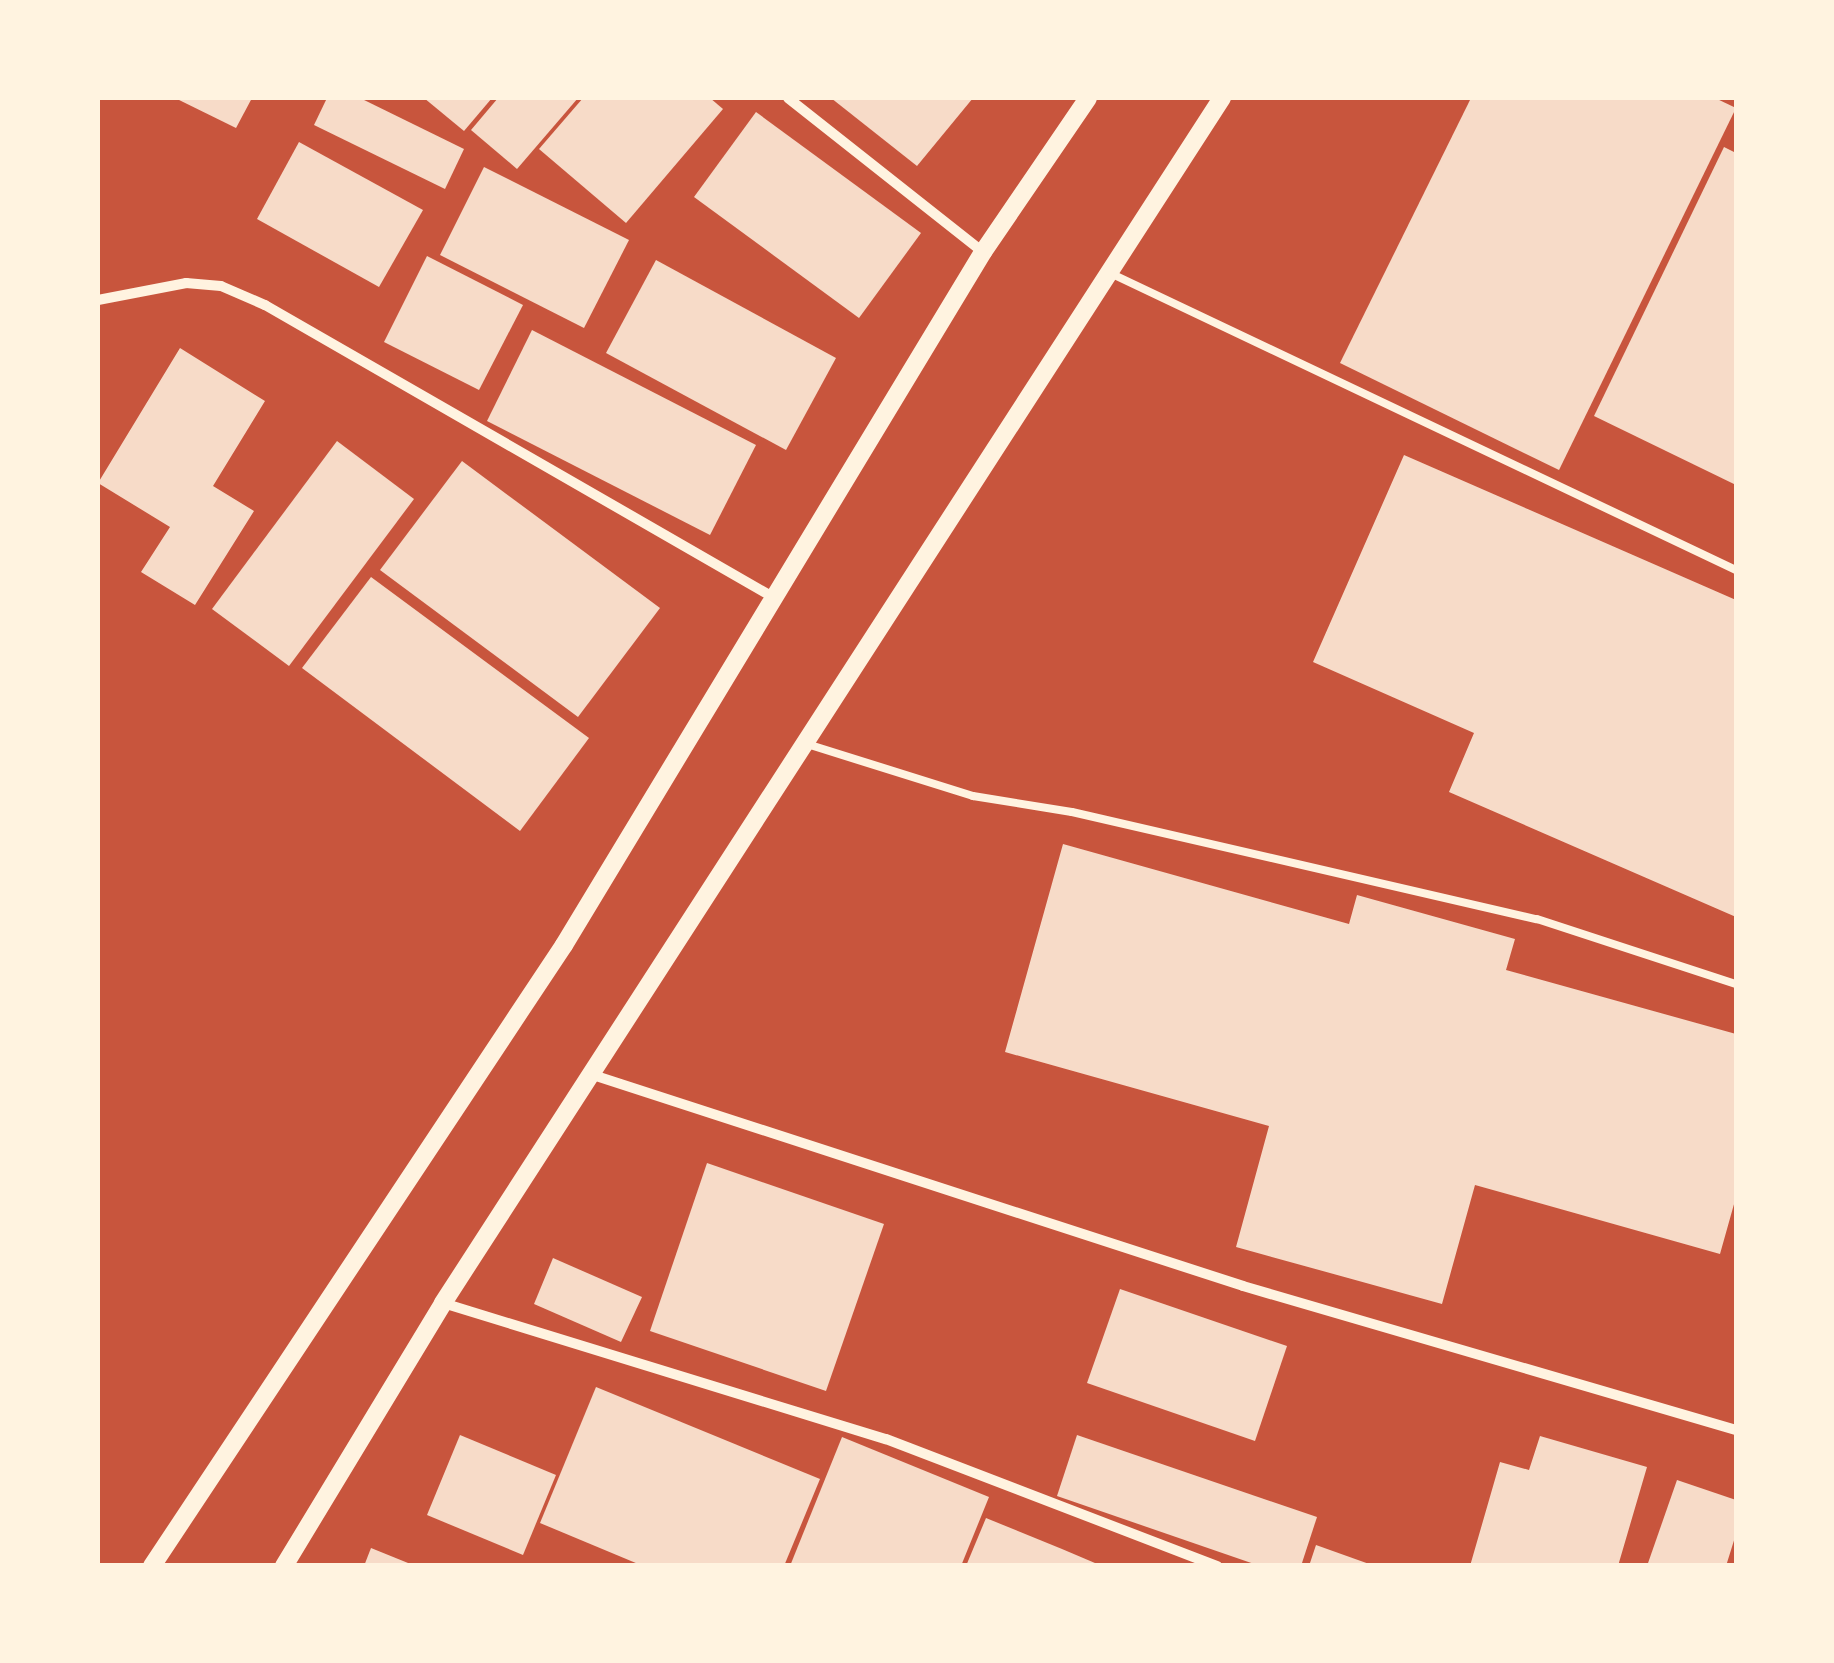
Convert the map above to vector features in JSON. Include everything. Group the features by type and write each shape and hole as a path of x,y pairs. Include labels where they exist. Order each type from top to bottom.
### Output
{"street":[{"path":"788,98 983,252"},
{"path":"152,1566 564,944 771,596 983,252 1088,98"},
{"path":"284,1566 443,1303 1222,98"},
{"path":"98,300 186,283 221,286 265,305 771,596"},
{"path":"592,1076 1243,1286 1736,1430"},
{"path":"443,1303 886,1439 1217,1566"}],"lane":[{"path":"1110,273 1736,570"},
{"path":"807,744 973,796 1072,812 1537,919 1736,984"}],"building":[{"path":"175,98 252,98 236,128"},
{"path":"327,98 360,98 464,149 445,189 314,125"},
{"path":"424,98 492,98 464,131"},
{"path":"498,98 578,98 517,169 471,130"},
{"path":"583,98 710,98 723,109 626,223 539,149"},
{"path":"831,98 973,98 917,166"},
{"path":"1471,98 1715,98 1736,108 1559,470 1340,363"},
{"path":"756,112 921,233 859,318 694,197"},
{"path":"299,142 423,210 379,287 257,219"},
{"path":"1724,147 1736,153 1736,485 1594,416"},
{"path":"484,167 629,240 584,328 440,255"},
{"path":"427,256 523,305 479,390 384,342"},
{"path":"656,260 836,358 786,450 606,353"},
{"path":"532,330 756,445 710,535 487,421"},
{"path":"180,348 265,401 213,486 254,511 195,605 141,572 170,527 98,483"},
{"path":"337,441 414,499 289,666 212,609"},
{"path":"1404,455 1736,600 1736,917 1449,792 1474,733 1313,662"},
{"path":"462,461 660,608 578,717 380,570"},
{"path":"371,577 589,738 520,831 302,668"},
{"path":"1063,844 1349,924 1357,895 1515,939 1506,970 1736,1034 1736,1197 1720,1254 1475,1185 1442,1304 1236,1247 1269,1126 1005,1052"},
{"path":"707,1163 884,1224 826,1391 650,1331"},
{"path":"553,1258 642,1297 621,1342 534,1304"},
{"path":"1120,1289 1287,1346 1255,1441 1087,1383"},
{"path":"596,1387 820,1479 784,1566 643,1566 540,1523"},
{"path":"460,1435 556,1475 523,1555 427,1515"},
{"path":"1077,1435 1317,1517 1301,1566 1260,1566 1057,1496"},
{"path":"1540,1436 1647,1467 1618,1566 1470,1566 1500,1462 1529,1470"},
{"path":"842,1437 989,1497 961,1566 790,1566"},
{"path":"1677,1480 1736,1500 1736,1534 1726,1566 1647,1566"},
{"path":"986,1518 1062,1549 1102,1566 966,1566"},
{"path":"1316,1545 1372,1565 1372,1566 1309,1566"},
{"path":"371,1548 413,1565 413,1566 364,1566"}]}
